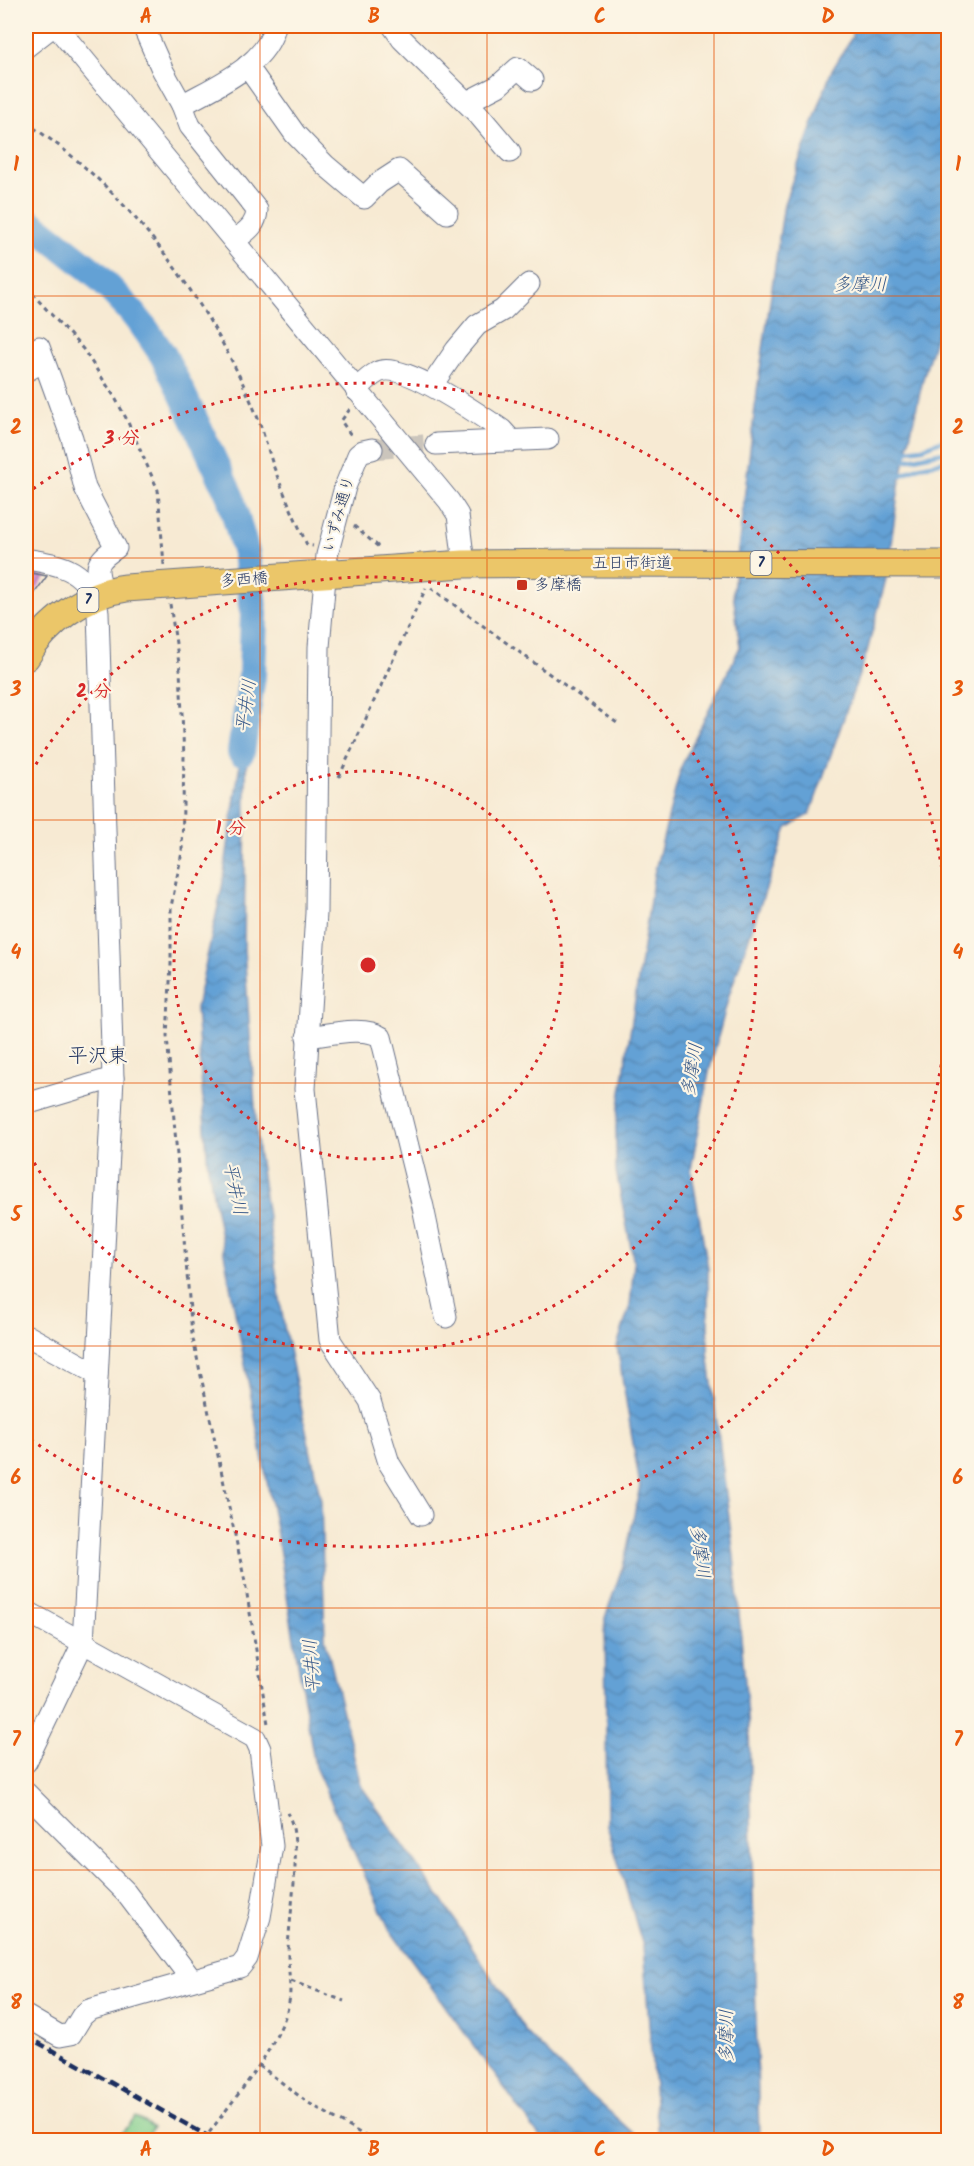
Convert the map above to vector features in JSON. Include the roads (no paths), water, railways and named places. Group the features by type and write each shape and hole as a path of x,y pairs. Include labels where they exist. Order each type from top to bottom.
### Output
{"main road":[{"name":"五日市街道","path":"323,566 574,563 948,564"},
{"name":"多西橋","path":"99,594 126,588 323,566"},
{"name":"7","path":"26,657 40,636 54,623 99,594"}],"street":[{"path":"26,47 55,26 455,510 460,525 464,564"},
{"path":"143,26 190,126 257,210 257,220 253,226 234,241"},
{"path":"182,105 247,66 263,51 275,26"},
{"path":"393,26 402,39 467,102 510,152"},
{"path":"247,66 295,134 325,165 364,198 379,183 399,170 447,213"},
{"path":"467,102 498,86 518,68 532,80"},
{"path":"432,385 456,350 477,326 503,310 529,284"},
{"path":"26,371 42,354 72,438 85,488 116,548 107,554 97,571 113,1078 82,1643 26,1762"},
{"path":"358,393 378,372 386,370 432,385 494,425 512,441"},
{"path":"436,444 548,439"},
{"name":"いずみ通り","path":"364,452 345,487 323,566 319,647 316,913 304,1089 330,1340 370,1401 389,1463 421,1515"},
{"path":"26,559 65,567 99,594"},
{"path":"307,1037 363,1031 374,1032 381,1037 423,1207 446,1317"},
{"path":"26,1104 113,1078"},
{"path":"26,1335 97,1374"},
{"path":"26,1611 82,1643 262,1734 260,1749 272,1846 260,1917 247,1958 240,1967 89,2010 82,2016 71,2034 60,2036 26,2016"},
{"path":"26,1793 126,1893 192,1980"}],"water":[{"name":"多摩川","path":"853,26 948,26 948,295 923,379 899,486 886,579 867,652 810,814 787,828 729,995 709,1072 691,1169 708,1268 708,1352 734,1557 749,1728 759,2140 658,2140 643,1946 607,1825 605,1618 625,1559 640,1486 617,1346 630,1306 634,1263 616,1171 616,1126 654,874 681,767 740,647 733,592 757,391 784,204 831,72 852,37"},
{"path":"247,713 244,949 258,1149 284,1326 321,1501 325,1639 361,1786 442,1900 526,2032 575,2081 641,2140 542,2140 390,1930 315,1767 276,1529 208,1168 196,1008 222,888"}],"waterway":[{"name":"平井川","path":"26,220 95,273 146,330 163,355 230,496 246,553 254,614 252,676 241,752"},
{"path":"906,455 907,450 923,448 948,438"},
{"path":"905,460 948,451"},
{"path":"900,474 899,476 918,467 948,460"}],"tunnel":[{"path":"372,449 436,444"}],"railway":[{"path":"26,2036 215,2140"}],"place":[{"name":"多摩橋","path":"522,585"}],"district":[{"name":"平沢東","path":"98,1057"}]}
